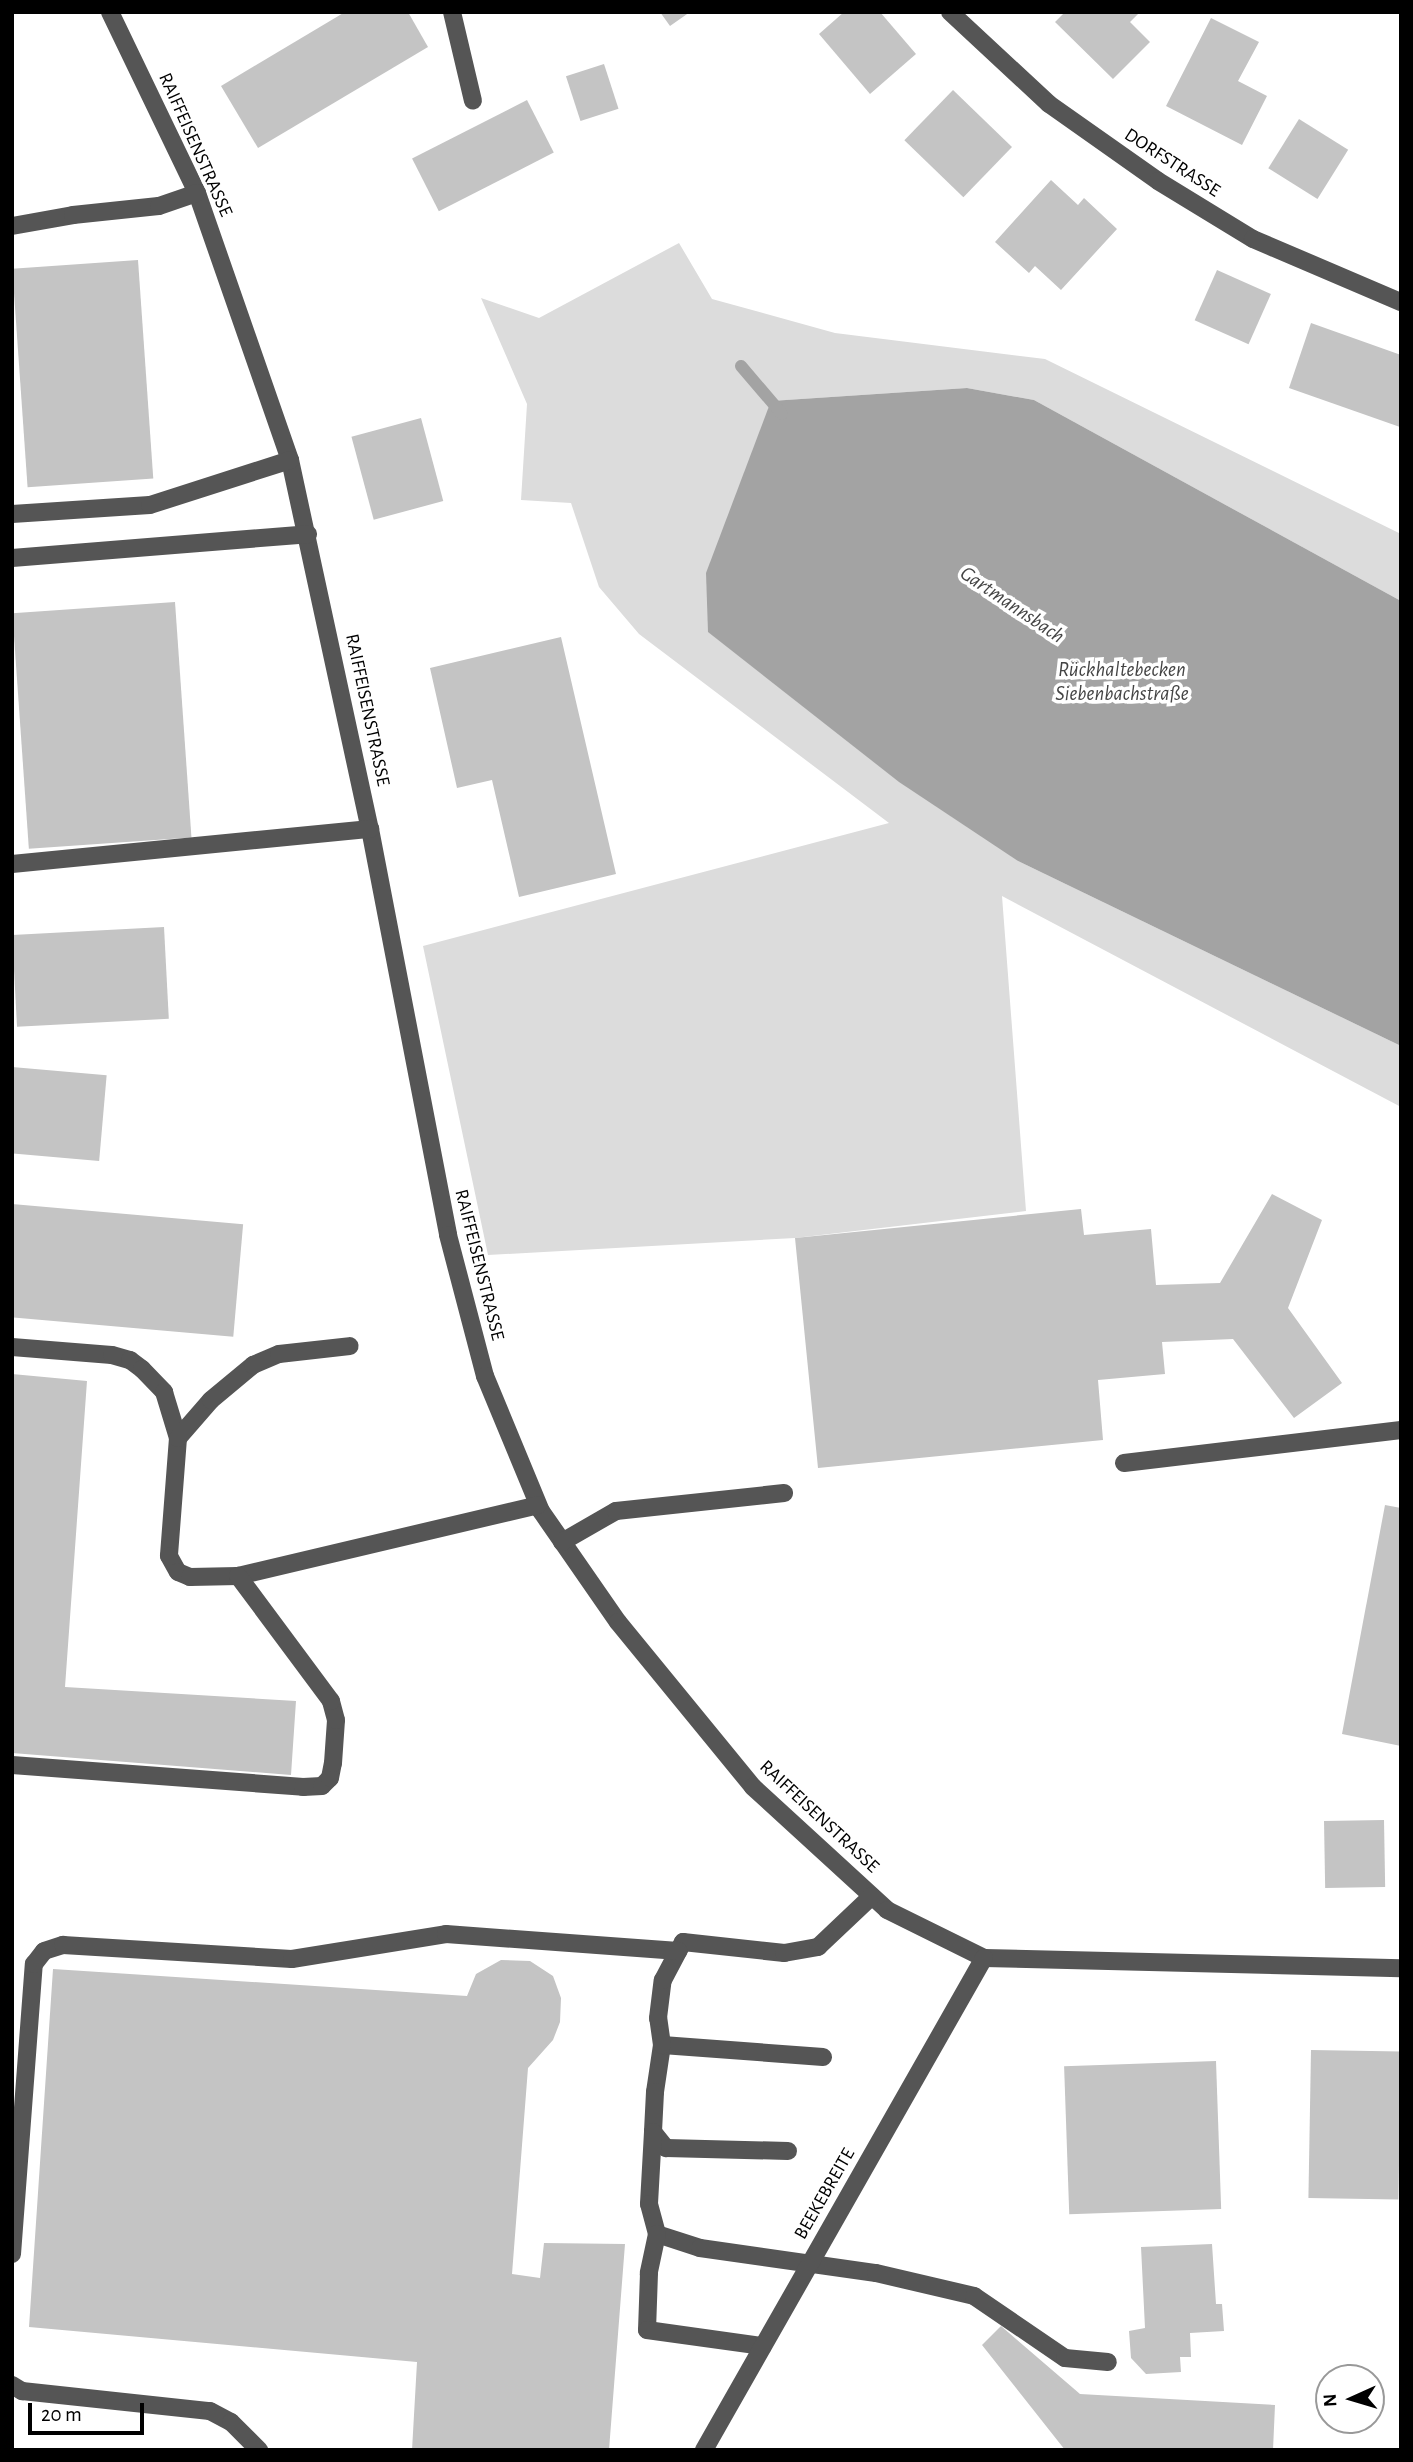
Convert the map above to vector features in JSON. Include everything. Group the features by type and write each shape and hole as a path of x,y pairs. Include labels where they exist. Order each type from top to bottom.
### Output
{"street":[{"name":"RAIFFEISENSTRASSE","path":"110,12 197,192 290,460 309,534 370,829 448,1235 485,1376 538,1504 562,1542 618,1622 753,1787 887,1910 984,1958 1401,1968"},
{"path":"452,12 473,101"},
{"name":"DORFSTRASSE","path":"950,12 1049,104 1158,181 1252,239 1401,302"},
{"path":"12,226 73,215 159,206 197,192"},
{"path":"12,514 150,505 290,460"},
{"path":"12,558 309,534"},
{"path":"12,864 370,829"},
{"path":"178,1438 211,1401 253,1365 279,1354 350,1346"},
{"path":"12,1348 112,1354 130,1360 164,1392 178,1438 169,1556 178,1572 190,1577 239,1576 538,1504"},
{"path":"1124,1463 1401,1430"},
{"path":"562,1542 617,1511 784,1493"},
{"path":"12,1765 303,1787 322,1786 330,1778 333,1763 336,1720 331,1701 239,1576"},
{"path":"763,2346 647,2330 649,2273 657,2234 649,2204 654,2092 662,2045 658,2018 663,1980 684,1942 784,1953 818,1947 872,1896"},
{"path":"12,2253 34,1964 44,1951 63,1945 292,1959 446,1934 678,1951"},
{"name":"BEEKEBREITE","path":"704,2450 984,1958"},
{"path":"662,2045 823,2057"},
{"path":"653,2132 666,2148 789,2151"},
{"path":"657,2234 700,2248 876,2273 974,2296 1065,2358 1108,2362"},
{"path":"12,2385 22,2391 210,2411 231,2422 259,2450"}],"shaded area":[{"path":"679,243 712,299 835,333 1045,359 1401,534 1401,601 1034,400 967,388 771,401 1018,861 1401,1046 1401,1107 1002,896 1026,1211 795,1238 488,1255 423,946 889,823 639,634 599,587 571,503 521,500 527,404 481,298 539,318"}],"water":[{"name":"Rückhaltebecken Siebenbachstraße","path":"967,388 1034,400 1401,601 1401,1046 1018,861 899,782 708,632 706,573 771,401"}],"building":[{"path":"345,12 408,12 428,47 258,148 221,86"},
{"path":"660,12 690,12 670,26"},
{"path":"844,12 880,12 916,54 870,94 819,34"},
{"path":"1065,12 1140,12 1130,22 1150,42 1113,79 1055,22"},
{"path":"1211,18 1259,42 1238,81 1267,96 1242,145 1166,106"},
{"path":"604,64 619,109 580,121 566,76"},
{"path":"953,90 1012,147 963,197 904,140"},
{"path":"527,100 554,153 439,211 412,159"},
{"path":"1299,119 1348,150 1317,199 1268,168"},
{"path":"1051,180 1078,205 1084,198 1117,229 1061,290 1035,266 1029,273 995,242"},
{"path":"138,260 153,478 28,487 12,269"},
{"path":"1217,270 1271,294 1249,344 1195,320"},
{"path":"1311,323 1401,355 1400,427 1289,388"},
{"path":"421,418 443,501 374,520 351,437"},
{"path":"175,602 191,837 29,849 12,613"},
{"path":"561,637 616,874 519,897 492,780 457,788 430,668"},
{"path":"164,927 169,1019 17,1027 12,935"},
{"path":"12,1067 107,1075 99,1161 12,1153"},
{"path":"1272,1194 1322,1220 1288,1308 1342,1383 1294,1418 1233,1339 1162,1342 1165,1374 1098,1380 1103,1440 818,1468 795,1238 1081,1209 1084,1235 1151,1229 1156,1285 1220,1283"},
{"path":"12,1204 243,1224 233,1337 12,1317"},
{"path":"12,1374 87,1381 65,1687 296,1701 291,1775 12,1753"},
{"path":"1385,1505 1401,1508 1401,1746 1342,1734"},
{"path":"1384,1820 1385,1887 1325,1888 1324,1821"},
{"path":"501,1960 530,1961 553,1976 561,1998 560,2022 553,2040 528,2068 512,2274 540,2278 544,2243 625,2244 609,2450 412,2450 417,2362 29,2327 53,1969 467,1996 476,1974"},
{"path":"1311,2050 1401,2052 1398,2200 1308,2198"},
{"path":"1216,2061 1221,2209 1069,2214 1064,2066"},
{"path":"1212,2244 1216,2304 1222,2304 1224,2331 1190,2333 1191,2357 1180,2357 1181,2372 1146,2374 1131,2358 1129,2331 1145,2328 1141,2247"},
{"path":"1001,2326 1080,2394 1275,2405 1273,2450 1065,2450 982,2345"}],"waterway":[{"name":"Gartmannsbach","path":"741,366 782,414"}]}
